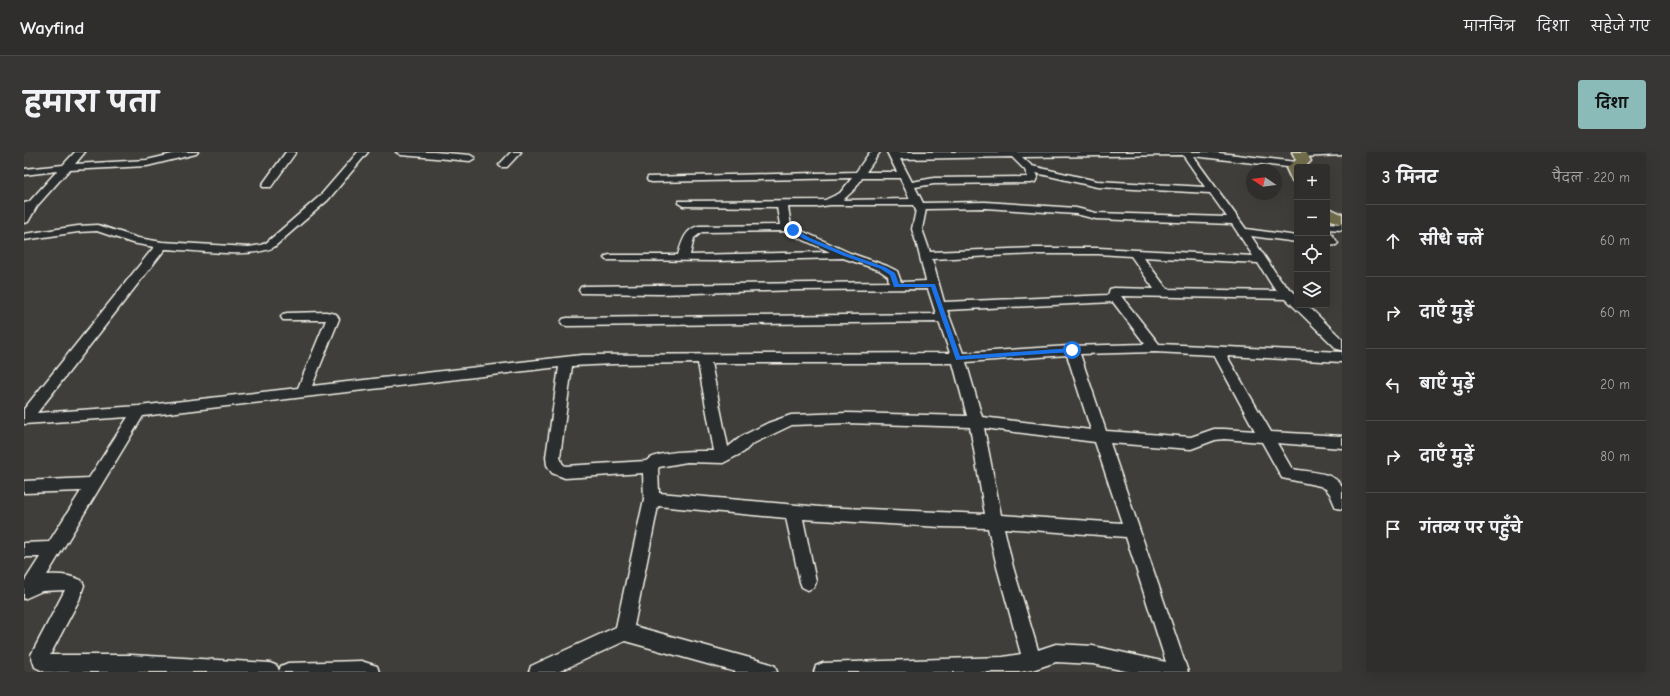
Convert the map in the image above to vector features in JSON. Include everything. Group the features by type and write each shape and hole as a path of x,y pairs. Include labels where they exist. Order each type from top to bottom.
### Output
{"highway":[{"path":"1330,214 1342,220"}],"street":[{"path":"24,220 28,205 68,167 80,152"},
{"path":"24,172 68,167 147,163 193,152"},
{"path":"267,185 291,152"},
{"path":"24,237 78,229 98,228 136,241 162,245 249,250 264,248 270,245 324,198 363,152"},
{"path":"401,152 470,158"},
{"path":"504,165 516,152"},
{"path":"828,203 841,198 852,187 875,152"},
{"path":"1032,661 1005,567 994,521 976,422 958,358 942,312 917,229 921,210 893,154 1173,152 1298,162 1340,154"},
{"path":"1014,153 1029,168 1032,180"},
{"path":"1186,153 1243,232 1277,284 1293,298"},
{"path":"1029,168 1097,184 1213,190"},
{"path":"652,179 859,175 906,180 934,181 1080,181"},
{"path":"683,202 985,205 1076,211 1096,216 1169,217 1235,221"},
{"path":"782,204 786,228"},
{"path":"1330,226 1342,227"},
{"path":"683,258 689,237 699,229 786,228 846,255 883,268 893,274 896,286"},
{"path":"1243,232 1294,239"},
{"path":"24,419 162,245"},
{"path":"926,256 1098,251 1261,260"},
{"path":"1135,254 1162,291"},
{"path":"610,258 846,255"},
{"path":"585,290 934,285"},
{"path":"1154,348 1116,298 1114,293 1116,291 1162,291 1293,298"},
{"path":"567,322 942,312 1116,298"},
{"path":"1303,308 1342,346"},
{"path":"287,317 326,316 332,317 333,319 304,392"},
{"path":"24,419 140,411 566,362 613,359 958,358 1072,350 1154,348 1342,357"},
{"path":"1072,350 1179,672"},
{"path":"1218,351 1287,474 1324,481 1331,484 1335,488 1342,503"},
{"path":"704,359 723,457"},
{"path":"566,362 553,457 554,465 558,470 565,472 650,466 655,462 687,456 723,457 739,448 747,440 791,420 847,418 976,422 1100,437 1191,443 1219,435 1342,442"},
{"path":"27,589 140,411"},
{"path":"624,632 652,499 650,466"},
{"path":"24,487 94,484"},
{"path":"652,499 793,511 941,520 994,521 1132,531"},
{"path":"793,511 808,582"},
{"path":"24,550 53,549"},
{"path":"27,589 38,583 65,582 75,585 74,594 40,655 41,661 47,664 125,664 270,672"},
{"path":"538,672 624,632 768,672"},
{"path":"823,672 1004,669 1056,653 1093,655 1171,672"},
{"path":"288,672 361,670 370,672"}],"route":[{"path":"793,230 806,238 846,255 883,268 893,274 896,286 934,285 937,300 958,358 1072,350"}]}
